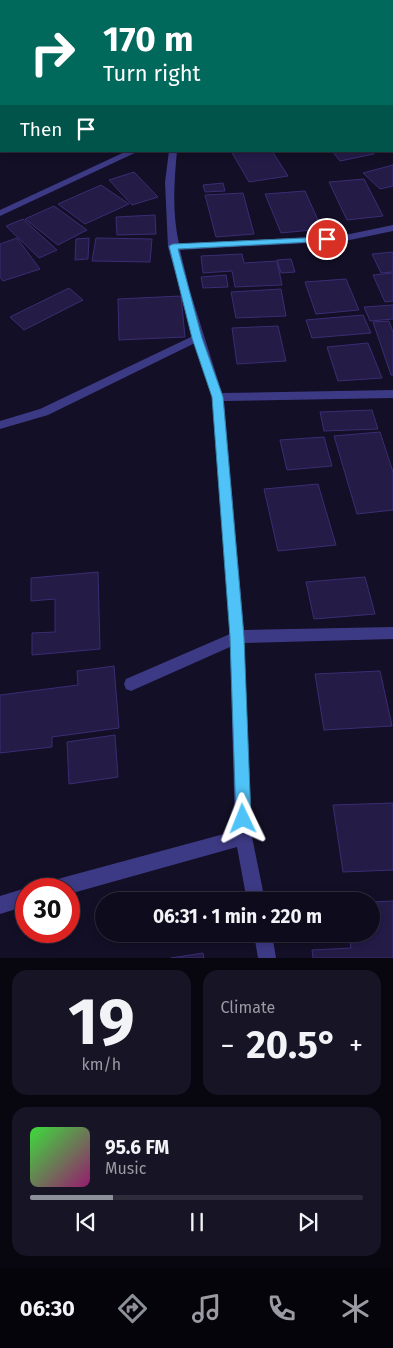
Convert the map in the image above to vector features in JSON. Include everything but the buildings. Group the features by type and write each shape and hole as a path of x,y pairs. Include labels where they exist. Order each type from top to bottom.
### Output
{"street":[{"path":"0,212 134,152"},
{"path":"173,152 169,182 173,246 197,338 218,397 237,637 244,838 254,892"},
{"path":"173,246 345,238 393,228"},
{"path":"0,425 44,412 197,338"},
{"path":"218,397 393,394"},
{"path":"131,684 237,637 393,633"},
{"path":"80,882 244,838"},
{"path":"0,905 15,900"},
{"path":"264,942 267,958"}],"route":[{"path":"243,819 237,637 218,397 208,363 197,338 173,246 234,245 327,239"}]}
